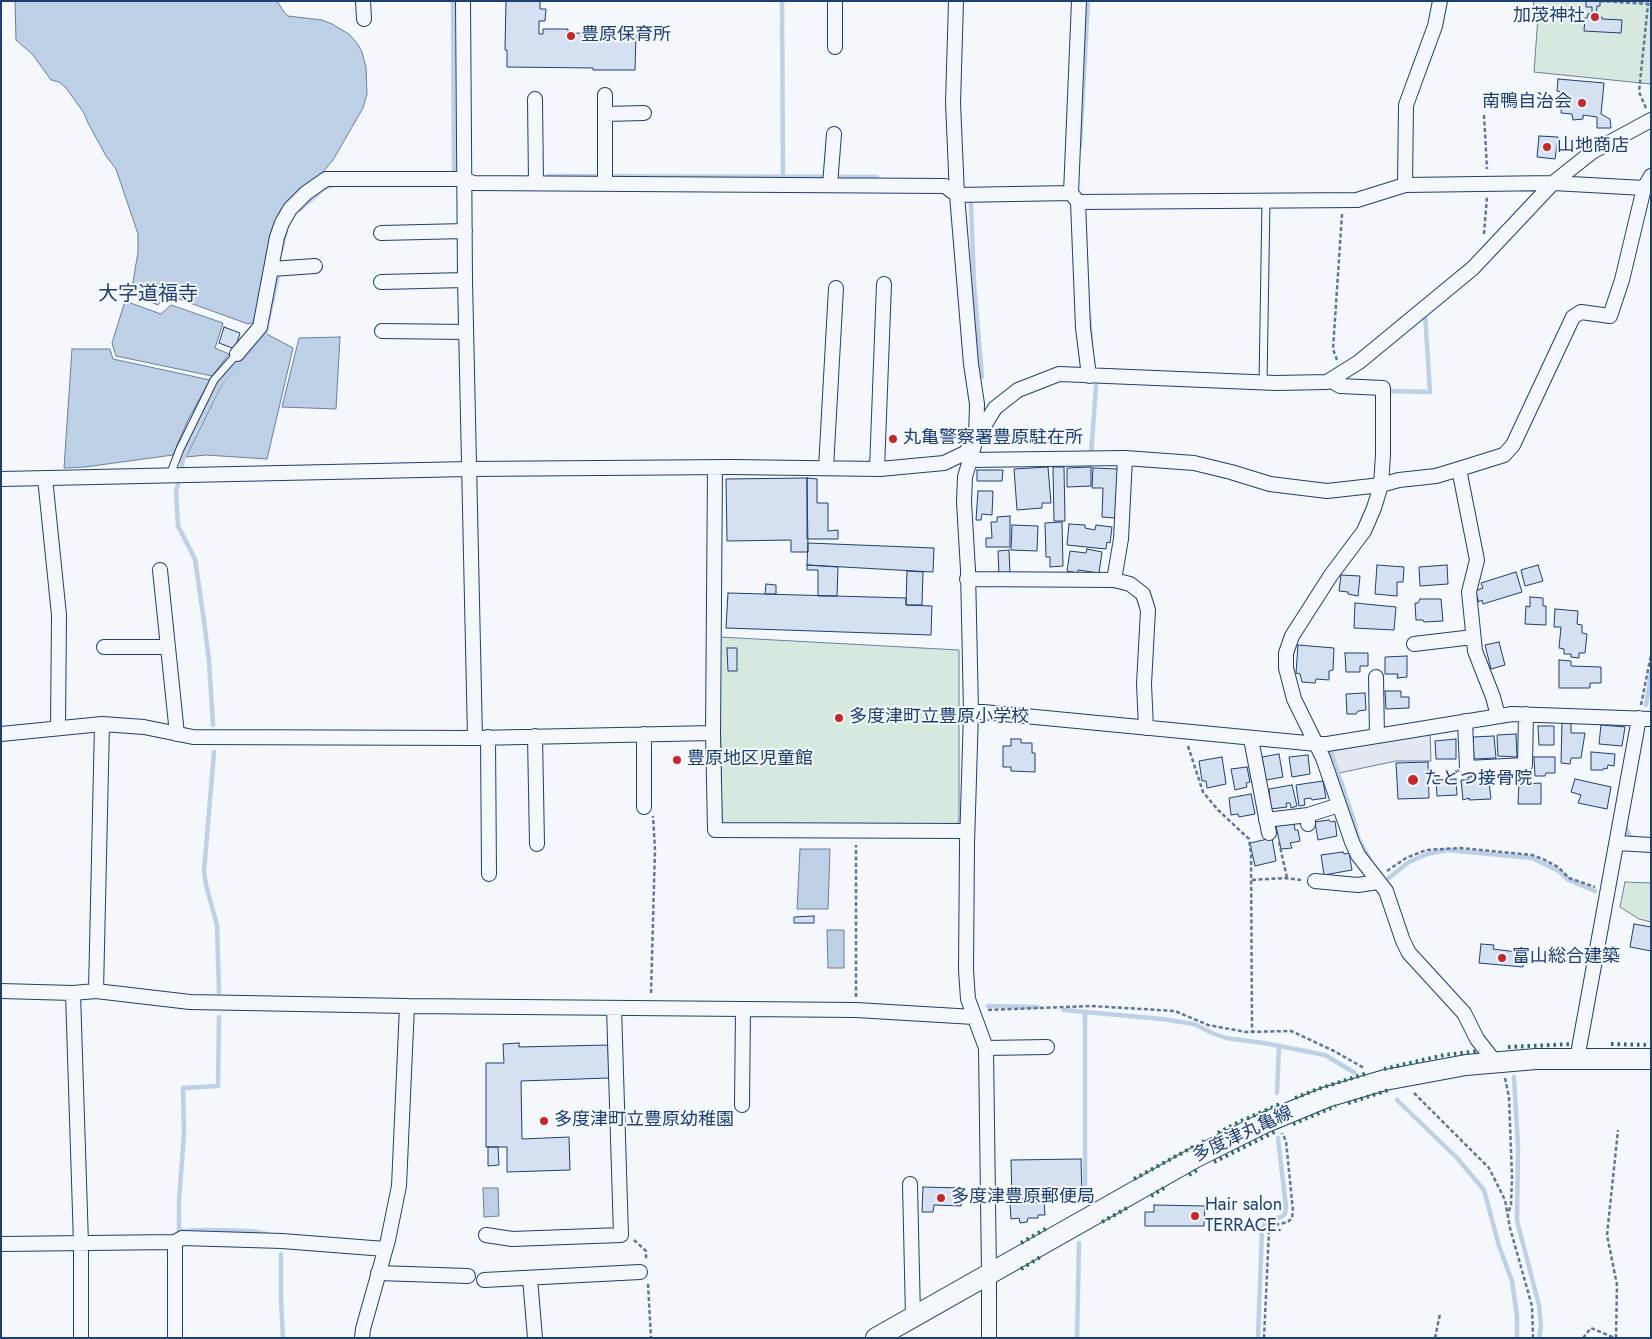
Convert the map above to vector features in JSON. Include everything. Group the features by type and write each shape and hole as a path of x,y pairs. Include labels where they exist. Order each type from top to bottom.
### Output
{"main road":[{"name":"多度津丸亀線","path":"876,1338 1196,1157 1264,1123 1327,1097 1385,1080 1466,1065 1536,1059 1651,1059"}],"street":[{"path":"363,1 364,20"},
{"path":"463,1 465,280 469,469 488,874"},
{"path":"835,1 835,47"},
{"path":"956,1 953,104 957,195 976,404 976,439 965,477 964,502 971,712 967,832 966,970 968,999 986,1048 988,1338"},
{"path":"1078,1 1074,198 1083,328 1089,376"},
{"path":"1405,185 1406,105 1435,26 1440,1"},
{"path":"605,179 606,95"},
{"path":"535,99 536,183"},
{"path":"605,114 644,113"},
{"path":"1,479 469,469 715,467 877,469 944,463 965,452 976,439 995,408 1018,390 1059,374 1263,383 1327,382 1359,362 1473,268 1553,183 1592,152 1649,115"},
{"path":"830,180 834,134"},
{"path":"237,354 260,327 277,237 282,222 290,209 306,193 326,179 464,179 472,183 536,183 605,179 830,180 945,186 957,195 1266,201 1357,200 1405,185 1648,182 1622,280 1610,316 1581,312 1573,317 1513,445 1504,455 1436,476 1399,480 1380,486 1327,491 1270,484 1194,463 1125,458 969,460"},
{"path":"381,233 465,231"},
{"path":"271,269 314,266"},
{"path":"381,282 465,280"},
{"path":"877,469 884,284"},
{"path":"826,468 836,288"},
{"path":"382,331 466,332"},
{"path":"1334,378 1340,386 1383,388 1383,455 1380,486 1374,508 1364,531 1331,575 1292,636 1286,653 1286,668 1294,699 1316,744 1334,788 1352,842 1358,855 1386,892 1409,953 1464,1013 1477,1038 1495,1062"},
{"path":"1114,580 1121,538 1125,458"},
{"path":"715,467 713,732 715,830 967,832"},
{"path":"1460,469 1477,560 1469,592 1475,651 1493,697 1498,716"},
{"path":"45,478 59,615 58,728"},
{"path":"160,570 178,734"},
{"path":"968,579 1114,580 1130,584 1143,594 1148,610 1144,684 1146,728"},
{"path":"1414,644 1473,637"},
{"path":"104,647 168,647"},
{"path":"1376,677 1377,736"},
{"path":"971,712 1316,744 1327,744 1512,714 1645,718 1617,843 1577,1059"},
{"path":"1465,721 1467,768 1525,765 1526,714"},
{"path":"1,734 102,724 144,727 193,737 482,737 713,732"},
{"path":"96,991 102,724"},
{"path":"644,734 644,807"},
{"path":"535,736 537,844"},
{"path":"1251,739 1270,824 1308,819 1339,805"},
{"path":"1617,843 1651,845"},
{"path":"1315,881 1358,885 1377,880"},
{"path":"1,991 73,993 96,991 190,1002 973,1013"},
{"path":"73,993 81,1244 81,1338"},
{"path":"362,1338 385,1249 398,1186 406,1006"},
{"path":"486,1235 512,1239 621,1235 614,1008"},
{"path":"742,1104 743,1009"},
{"path":"986,1048 1047,1047"},
{"path":"910,1184 913,1317"},
{"path":"1,1244 175,1242 182,1238 282,1241 385,1249"},
{"path":"175,1242 175,1338"},
{"path":"484,1280 640,1272"},
{"path":"378,1273 468,1276"},
{"path":"530,1278 535,1338"}],"lane":[{"path":"1263,383 1266,201"},
{"path":"170,475 180,449 214,380 237,354"}],"path":[{"path":"1600,2 1650,4 1639,92 1649,115"},
{"path":"1334,378 1338,363 1333,350 1343,200"},
{"path":"1645,718 1651,655"},
{"path":"1186,732 1189,752 1203,792 1218,810 1249,839 1251,854 1252,1032"},
{"path":"644,807 653,809 655,849 651,1008"},
{"path":"1270,824 1287,879"},
{"path":"856,831 856,1010"},
{"path":"1377,880 1406,858 1426,850 1460,848 1532,855 1558,867 1569,878 1608,890"},
{"path":"1251,880 1287,879 1315,881"},
{"path":"973,1013 1092,1006 1175,1011 1208,1025 1246,1032 1291,1031 1334,1051 1385,1080 1409,1088 1489,1168 1505,1200 1532,1306 1533,1338"},
{"path":"1495,1062 1505,1078 1509,1097 1512,1178 1511,1206 1508,1216"},
{"path":"1264,1338 1269,1231 1271,1226 1288,1222 1292,1218 1294,1211 1286,1141 1282,1132 1280,1117"},
{"path":"1583,1338 1591,1328 1615,1338 1617,1285 1607,1235 1618,1130"},
{"path":"1435,1338 1440,1314"}],"shaded area":[{"path":"1534,1 1651,1 1651,84 1534,72 1538,16 1533,8"},
{"path":"719,637 959,650 959,821 955,826 726,825 722,822"},
{"path":"1430,732 1431,761 1396,761 1339,773 1332,751"},
{"path":"1625,882 1651,883 1651,922 1639,919 1620,907"}],"water":[{"path":"15,1 277,1 288,16 322,20 349,34 357,43 362,52 366,67 367,94 363,108 333,160 322,173 302,188 281,209 271,238 255,322 248,324 168,295 158,305 131,294 138,252 138,234 116,169 106,156 84,113 66,88 59,82 51,80 33,55 16,40"},
{"path":"125,301 161,314 171,305 223,323 215,348 229,354 212,376 116,356 112,343"},
{"path":"267,334 293,348 267,459 206,455 186,457 222,384"},
{"path":"340,337 336,409 282,407 299,338"},
{"path":"72,349 110,349 113,359 210,380 187,422 173,455 64,468"},
{"path":"800,849 830,849 828,909 797,909"},
{"path":"827,930 844,930 844,968 828,968"},
{"path":"483,1188 498,1188 499,1216 484,1217"}],"building":[{"name":"豊原保育所","path":"506,1 540,1 540,9 546,9 545,21 539,21 539,34 543,34 543,29 568,29 568,33 636,34 635,70 507,67 507,50 505,50"},
{"name":"加茂神社","path":"1586,1 1600,1 1600,6 1597,6 1596,17 1622,20 1621,33 1584,31 1585,18 1587,18 1588,14 1592,14 1592,7 1586,7"},
{"name":"南鴨自治会","path":"1558,79 1604,83 1601,114 1610,119 1611,128 1597,128 1597,117 1583,115 1583,119 1573,120 1572,114 1561,113 1562,92 1557,91"},
{"name":"山地商店","path":"1539,136 1558,137 1555,159 1537,157"},
{"path":"224,327 240,333 235,349 219,343"},
{"path":"1048,467 1051,503 1042,503 1042,508 1017,510 1014,469"},
{"path":"1053,467 1064,467 1065,521 1054,521"},
{"path":"1091,467 1091,486 1067,487 1067,468"},
{"path":"1093,468 1118,469 1115,518 1102,517 1103,488 1092,488"},
{"path":"977,470 1003,470 1002,481 977,481"},
{"path":"807,478 808,552 791,552 791,540 727,541 726,479"},
{"path":"807,478 817,479 817,503 828,503 828,531 838,530 838,539 807,539"},
{"path":"978,491 993,491 992,515 982,514 981,520 976,520"},
{"path":"1010,516 1010,547 986,547 986,538 992,538 991,522 997,522 997,517"},
{"path":"1062,522 1063,566 1050,567 1050,557 1046,557 1045,523"},
{"path":"1069,524 1085,525 1085,528 1095,530 1096,525 1112,527 1110,543 1107,542 1106,549 1067,545"},
{"path":"1012,525 1038,526 1037,551 1011,550"},
{"path":"808,543 934,548 933,572 807,565"},
{"path":"1087,549 1102,552 1099,573 1078,570 1078,573 1067,571 1070,551 1086,553"},
{"path":"1009,550 1010,573 999,574 998,551"},
{"path":"807,565 838,567 837,596 818,596 818,570 807,570"},
{"path":"1377,565 1404,567 1403,582 1397,582 1397,596 1375,594"},
{"path":"1447,565 1448,584 1420,586 1419,567"},
{"path":"1538,565 1543,581 1525,586 1521,570"},
{"path":"907,571 923,572 922,605 906,605"},
{"path":"1516,572 1522,592 1483,604 1482,600 1479,602 1475,591 1483,588 1481,583"},
{"path":"1341,575 1360,576 1358,596 1339,591"},
{"path":"766,584 776,585 776,594 765,594"},
{"path":"728,593 906,598 906,605 932,606 931,635 726,628"},
{"path":"1530,597 1543,598 1543,606 1546,606 1546,625 1525,624 1526,606 1530,607"},
{"path":"1420,599 1441,599 1443,621 1424,622 1423,620 1416,620 1415,603 1418,603"},
{"path":"1355,603 1396,607 1394,630 1354,628"},
{"path":"1555,609 1578,611 1577,624 1582,625 1582,633 1587,634 1585,653 1579,653 1579,658 1571,657 1571,654 1564,654 1564,649 1559,648 1561,627 1554,627"},
{"path":"1499,642 1505,665 1491,669 1485,645"},
{"path":"1298,645 1334,648 1333,670 1329,671 1329,680 1316,679 1315,683 1302,682 1300,674 1296,673"},
{"path":"727,648 737,648 737,671 728,671"},
{"path":"1345,653 1368,653 1368,666 1360,666 1360,672 1346,672"},
{"path":"1407,656 1407,677 1397,678 1398,674 1385,674 1385,657"},
{"path":"1559,660 1571,661 1571,666 1601,667 1601,683 1590,683 1590,688 1559,688"},
{"path":"1385,691 1401,691 1401,697 1409,697 1409,708 1386,709"},
{"path":"1365,693 1366,710 1358,711 1356,714 1347,714 1346,694"},
{"path":"1562,722 1571,723 1571,733 1585,733 1581,758 1571,758 1570,764 1561,763"},
{"path":"1601,725 1625,727 1622,746 1599,744"},
{"path":"1538,726 1554,726 1554,745 1539,745"},
{"path":"1516,734 1517,757 1498,756 1497,735"},
{"path":"1494,736 1496,758 1474,759 1473,737"},
{"path":"1011,739 1021,739 1021,743 1032,743 1032,753 1035,753 1035,772 1011,771 1011,767 1003,767 1003,746 1011,746"},
{"path":"1456,739 1456,759 1436,759 1435,741"},
{"path":"1591,752 1615,754 1614,766 1608,765 1607,769 1604,768 1603,770 1591,770"},
{"path":"1279,754 1283,777 1266,780 1262,757"},
{"path":"1308,755 1310,774 1292,777 1289,757"},
{"path":"1222,757 1226,784 1207,788 1206,781 1202,781 1199,761"},
{"path":"1534,757 1555,757 1555,773 1535,776"},
{"name":"たどつ接骨院","path":"1428,762 1429,798 1398,799 1396,763"},
{"path":"1247,767 1250,782 1246,783 1247,787 1235,790 1231,769"},
{"path":"1488,774 1491,799 1469,800 1469,798 1463,800 1461,780 1468,780 1468,777 1473,775"},
{"path":"1456,779 1457,795 1437,796 1436,780"},
{"path":"1575,779 1611,787 1607,809 1578,803 1581,795 1571,792"},
{"path":"1323,781 1326,798 1304,799 1305,805 1299,806 1296,785"},
{"path":"1519,782 1524,782 1525,784 1541,783 1541,804 1518,804"},
{"path":"1292,785 1297,806 1291,808 1290,803 1286,803 1287,807 1271,809 1269,789"},
{"path":"1251,794 1255,814 1239,817 1238,814 1231,815 1229,798"},
{"path":"1329,820 1331,822 1335,821 1337,836 1318,840 1315,822"},
{"path":"1294,823 1295,830 1298,830 1300,841 1290,843 1292,848 1281,849 1276,826"},
{"path":"1272,838 1276,861 1255,866 1250,843"},
{"path":"1343,852 1344,854 1349,853 1352,870 1324,875 1321,855"},
{"path":"814,916 814,923 794,923 794,917"},
{"path":"1634,924 1651,927 1651,951 1630,947"},
{"name":"富山総合建築","path":"1481,944 1494,945 1493,949 1525,953 1523,967 1479,963"},
{"path":"519,1043 519,1047 608,1045 609,1078 521,1081 522,1139 569,1137 570,1170 507,1172 507,1147 486,1147 486,1063 504,1063 503,1044"},
{"path":"488,1147 498,1147 499,1165 488,1166"},
{"path":"1081,1159 1082,1198 1012,1199 1011,1160"},
{"path":"923,1187 962,1188 961,1206 934,1205 933,1212 922,1212"},
{"path":"1044,1202 1045,1215 1038,1215 1038,1218 1028,1218 1027,1222 1020,1223 1019,1218 1011,1219 1010,1203"},
{"path":"1154,1205 1205,1206 1204,1226 1145,1226 1145,1212 1154,1212"}],"waterway":[{"path":"453,1 454,176"},
{"path":"782,1 783,177"},
{"path":"1080,146 1088,1"},
{"path":"548,176 877,177"},
{"path":"299,210 323,189 333,185"},
{"path":"971,204 974,284 982,377"},
{"path":"281,251 286,231"},
{"path":"182,466 183,458 195,431 220,383 265,334 278,275"},
{"path":"1387,394 1387,391 1430,392 1425,314"},
{"path":"1089,315 1091,342"},
{"path":"1091,455 1096,386"},
{"path":"178,484 176,492 178,526 195,559 209,661 213,725"},
{"path":"1646,705 1651,674"},
{"path":"214,752 204,871 217,925 219,992"},
{"path":"1331,752 1358,838 1371,862"},
{"path":"1625,826 1630,837 1635,838"},
{"path":"1385,881 1409,862 1427,854 1447,850 1532,858 1559,871 1569,880 1595,891"},
{"path":"988,1006 1038,1007"},
{"path":"1064,1010 1162,1019 1194,1024 1226,1038 1264,1043 1325,1055 1355,1073"},
{"path":"1085,1012 1085,1196"},
{"path":"219,1017 218,1086 183,1088 184,1134 179,1200 179,1231 251,1231 267,1234"},
{"path":"1277,1093 1279,1046"},
{"path":"1514,1077 1518,1147 1517,1221 1539,1305 1541,1327 1539,1338"},
{"path":"1397,1100 1457,1158 1484,1190 1499,1246 1512,1281 1517,1316 1517,1338"},
{"path":"1258,1338 1262,1229 1267,1220 1281,1217 1285,1214 1286,1207 1278,1138"},
{"path":"1077,1338 1079,1243"},
{"path":"281,1254 283,1338"}],"hedge":[{"path":"1508,1047 1573,1044"},
{"path":"1611,1044 1651,1045"},
{"path":"1384,1069 1444,1055 1480,1051"},
{"path":"1295,1098 1365,1074"},
{"path":"1348,1103 1389,1090"},
{"path":"1218,1133 1280,1104"},
{"path":"1293,1124 1336,1106"},
{"path":"1214,1162 1276,1131"},
{"path":"1134,1179 1204,1141"},
{"path":"1189,1175 1197,1170"},
{"path":"1151,1196 1164,1188"},
{"path":"1102,1222 1127,1208"},
{"path":"1021,1243 1049,1227"},
{"path":"1021,1269 1042,1256"}],"place":[{"name":"加茂神社","path":"1595,17"},
{"name":"豊原保育所","path":"571,36"},
{"name":"南鴨自治会","path":"1582,103"},
{"name":"山地商店","path":"1547,147"},
{"name":"丸亀警察署豊原駐在所","path":"893,439"},
{"name":"多度津町立豊原小学校","path":"839,718"},
{"name":"豊原地区児童館","path":"677,760"},
{"name":"たどつ接骨院","path":"1413,780"},
{"name":"富山総合建築","path":"1502,958"},
{"name":"多度津町立豊原幼稚園","path":"544,1121"},
{"name":"多度津豊原郵便局","path":"941,1198"},
{"name":"Hair salon TERRACE.","path":"1195,1216"}],"district":[{"name":"大字道福寺","path":"148,295"}]}
